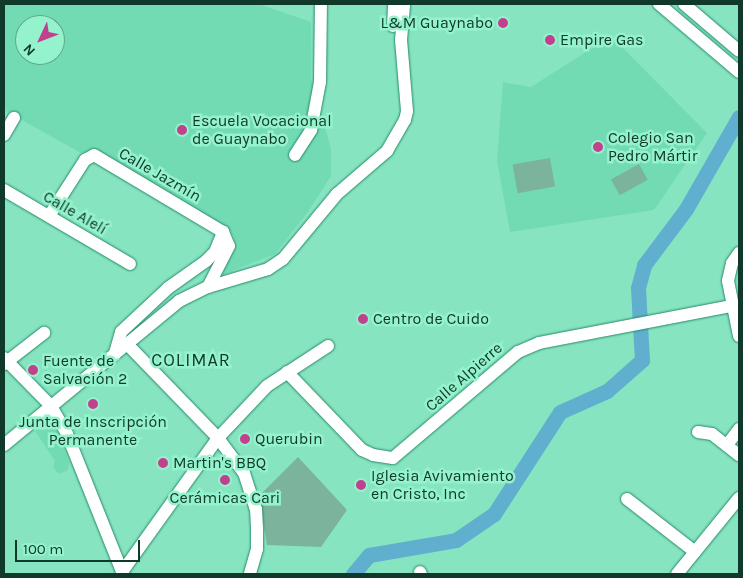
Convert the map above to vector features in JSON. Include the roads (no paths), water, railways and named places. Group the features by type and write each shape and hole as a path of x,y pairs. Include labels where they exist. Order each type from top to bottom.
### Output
{"street":[{"path":"295,155 311,130 320,82 321,4"},
{"path":"394,4 400,130"},
{"path":"4,445 179,301 208,287 268,269 283,259 337,194 387,151 400,130 407,111 401,40 404,4"},
{"path":"659,4 739,72"},
{"path":"684,4 736,48"},
{"path":"4,135 14,118"},
{"name":"Calle Jazmín","path":"49,216 91,154 223,232"},
{"name":"Calle Alelí","path":"4,190 130,264"},
{"path":"208,287 229,246 223,232"},
{"path":"115,353 122,332 168,288 206,261 214,252 223,232"},
{"path":"739,253 732,263 728,281 739,336"},
{"name":"Calle Alpierre","path":"287,372 362,450 373,455 393,458 518,352 539,343 673,320 732,306"},
{"path":"44,333 5,361 51,406 67,434 122,573"},
{"path":"127,344 218,438 244,473 256,510 257,549 250,574"},
{"path":"122,573 218,438 267,386 328,346"},
{"path":"727,445 739,429"},
{"path":"698,432 712,434 739,455"},
{"path":"677,574 739,498"},
{"path":"626,499 695,552"}],"waterway":[{"path":"353,574 369,555 456,540 494,514 560,412 607,391 642,360 638,288 644,265 686,209 739,117"}],"place":[{"name":"L&M Guaynabo","path":"503,23"},
{"name":"Empire Gas","path":"550,40"},
{"name":"Escuela Vocacional de Guaynabo","path":"182,130"},
{"name":"Colegio San Pedro Mártir","path":"598,147"},
{"name":"Centro de Cuido","path":"363,319"},
{"name":"Fuente de Salvación 2","path":"33,370"},
{"name":"Junta de Inscripción Permanente","path":"93,404"},
{"name":"Querubin","path":"245,439"},
{"name":"Martin's BBQ","path":"163,463"},
{"name":"Cerámicas Cari","path":"225,480"},
{"name":"Iglesia Avivamiento en Cristo, Inc","path":"361,485"}],"district":[{"name":"COLIMAR","path":"191,360"}]}
